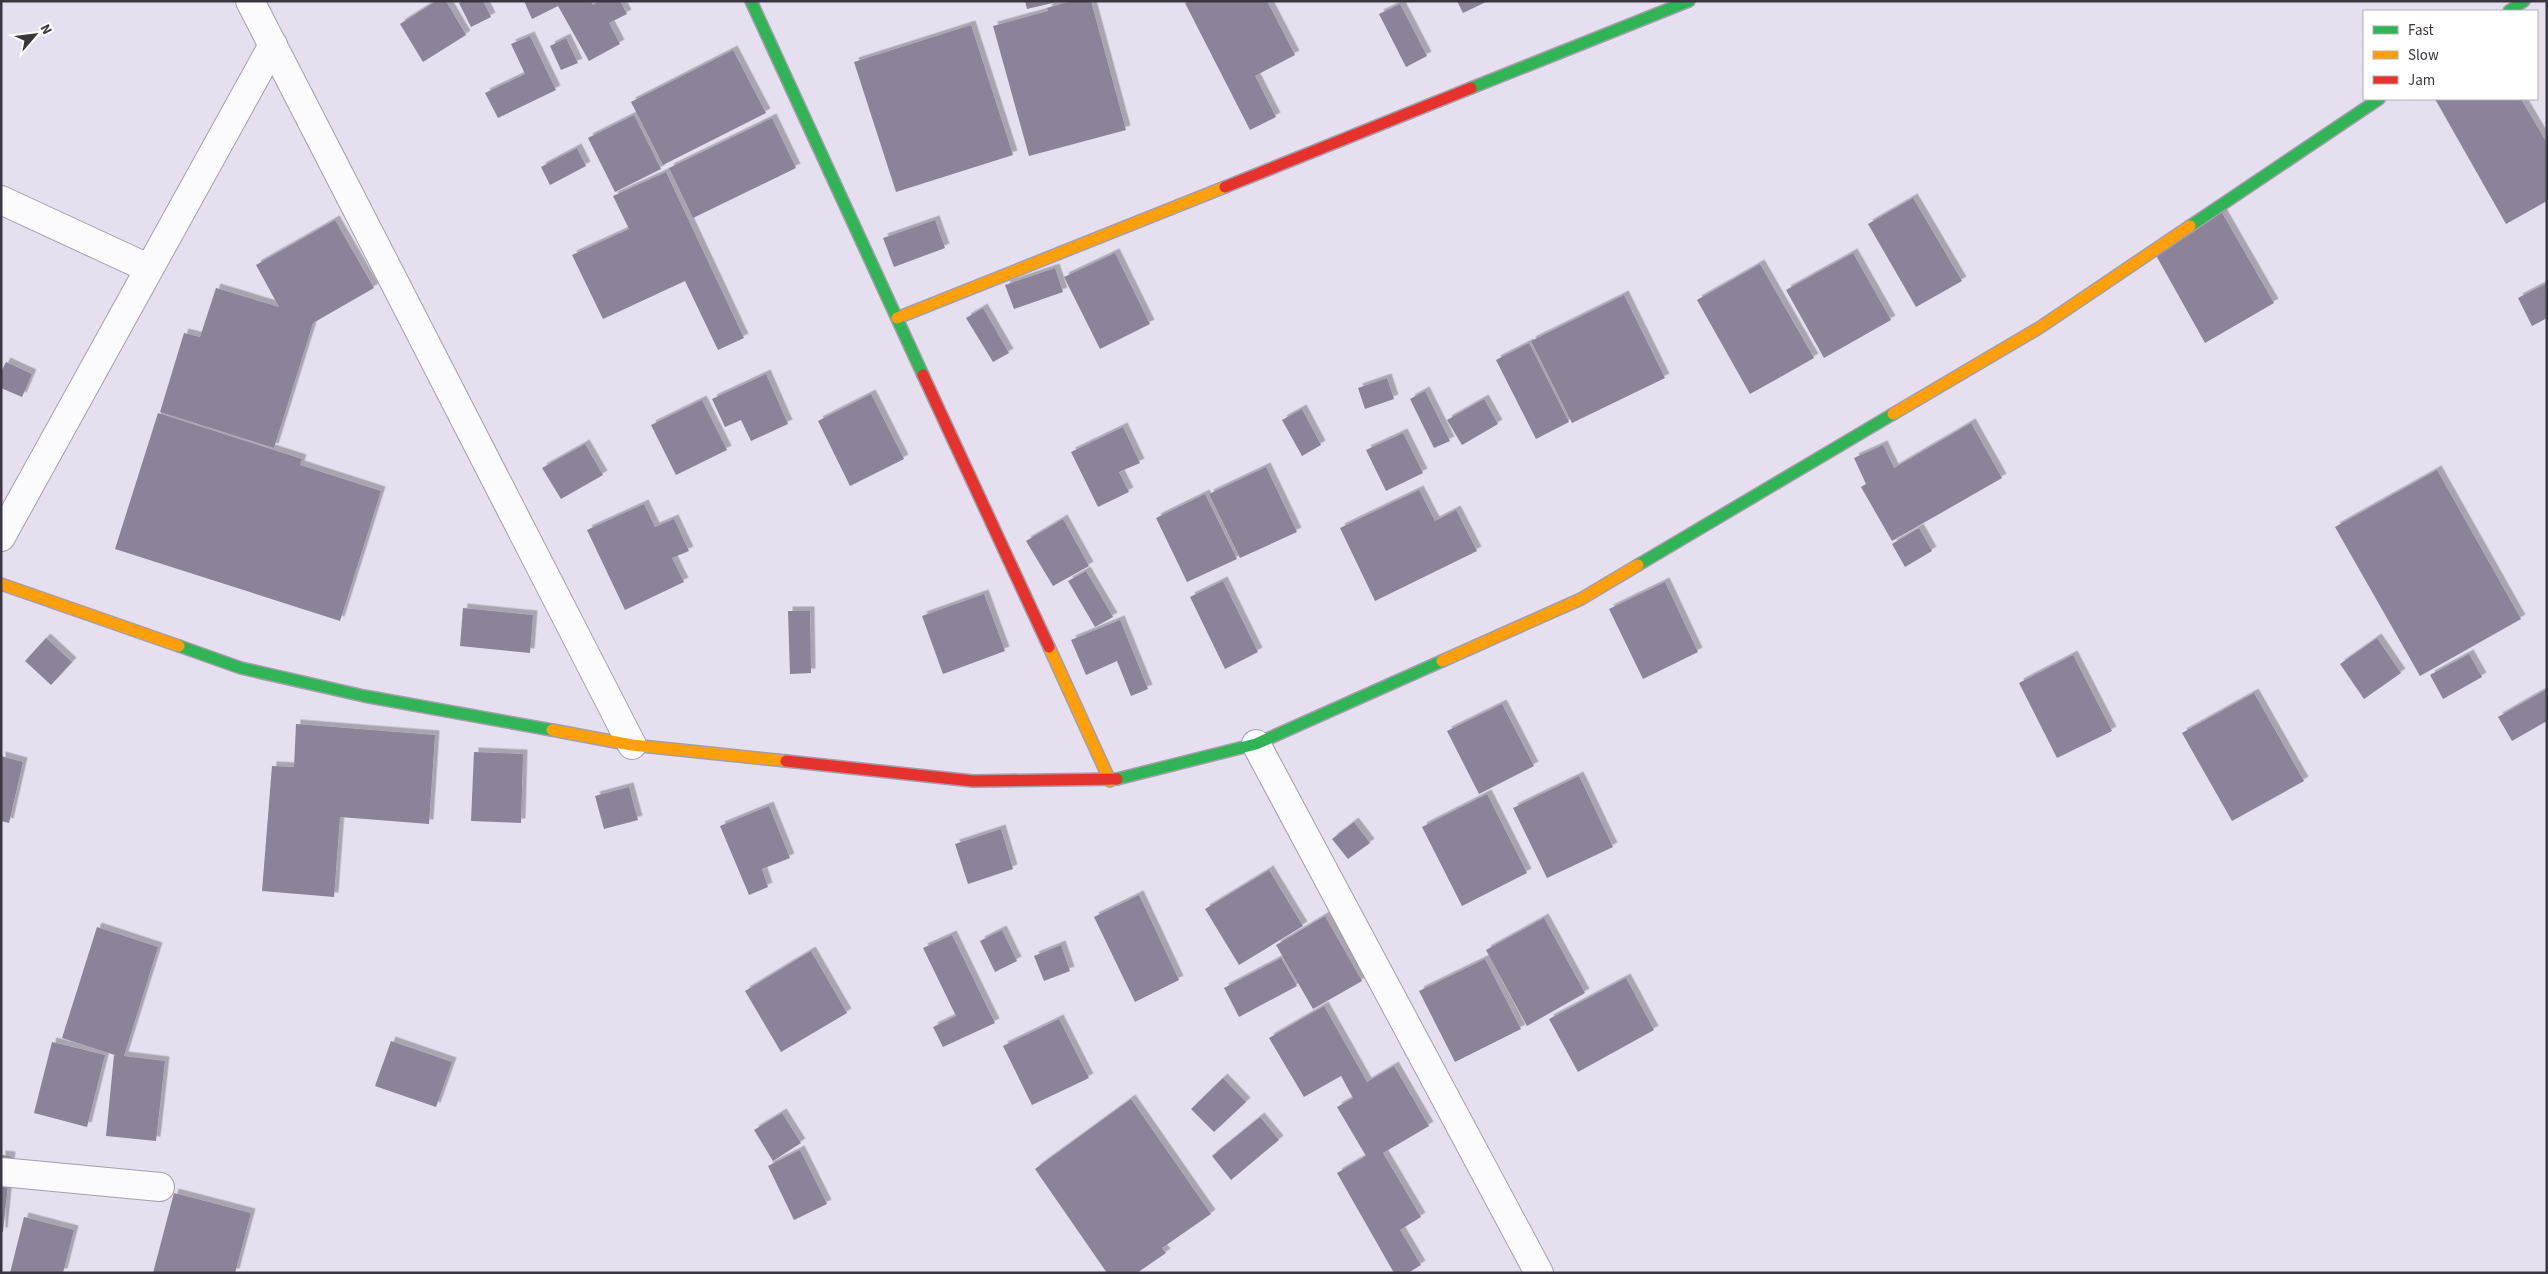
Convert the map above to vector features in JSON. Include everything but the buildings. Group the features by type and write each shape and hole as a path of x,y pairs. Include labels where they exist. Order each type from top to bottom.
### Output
{"street":[{"path":"751,1 1110,781"},
{"path":"897,318 1689,1"},
{"path":"2510,10 2524,1"},
{"path":"251,2 632,745"},
{"path":"1,537 272,45"},
{"path":"1,584 241,668 364,696 632,745 973,781 1110,781 1256,744 1581,600 2039,328 2378,100"},
{"path":"1,200 148,268"},
{"path":"1256,744 1539,1273"},
{"path":"1,1172 160,1187"}],"traffic: fast":[{"path":"751,1 923,375"},
{"path":"1471,88 1689,1"},
{"path":"2510,10 2524,1"},
{"path":"2190,226 2378,100"},
{"path":"1638,565 1893,414"},
{"path":"179,646 241,668 364,696 552,730"},
{"path":"1117,779 1256,744 1442,661"}],"traffic: slow":[{"path":"897,318 1225,187"},
{"path":"1893,414 2039,328 2190,226"},
{"path":"1442,661 1581,599 1638,565"},
{"path":"1,584 179,646"},
{"path":"1049,647 1110,781"},
{"path":"552,730 632,745 786,761"}],"traffic: jam":[{"path":"1225,187 1471,88"},
{"path":"923,375 1049,647"},
{"path":"786,761 973,781 1117,779"}]}
